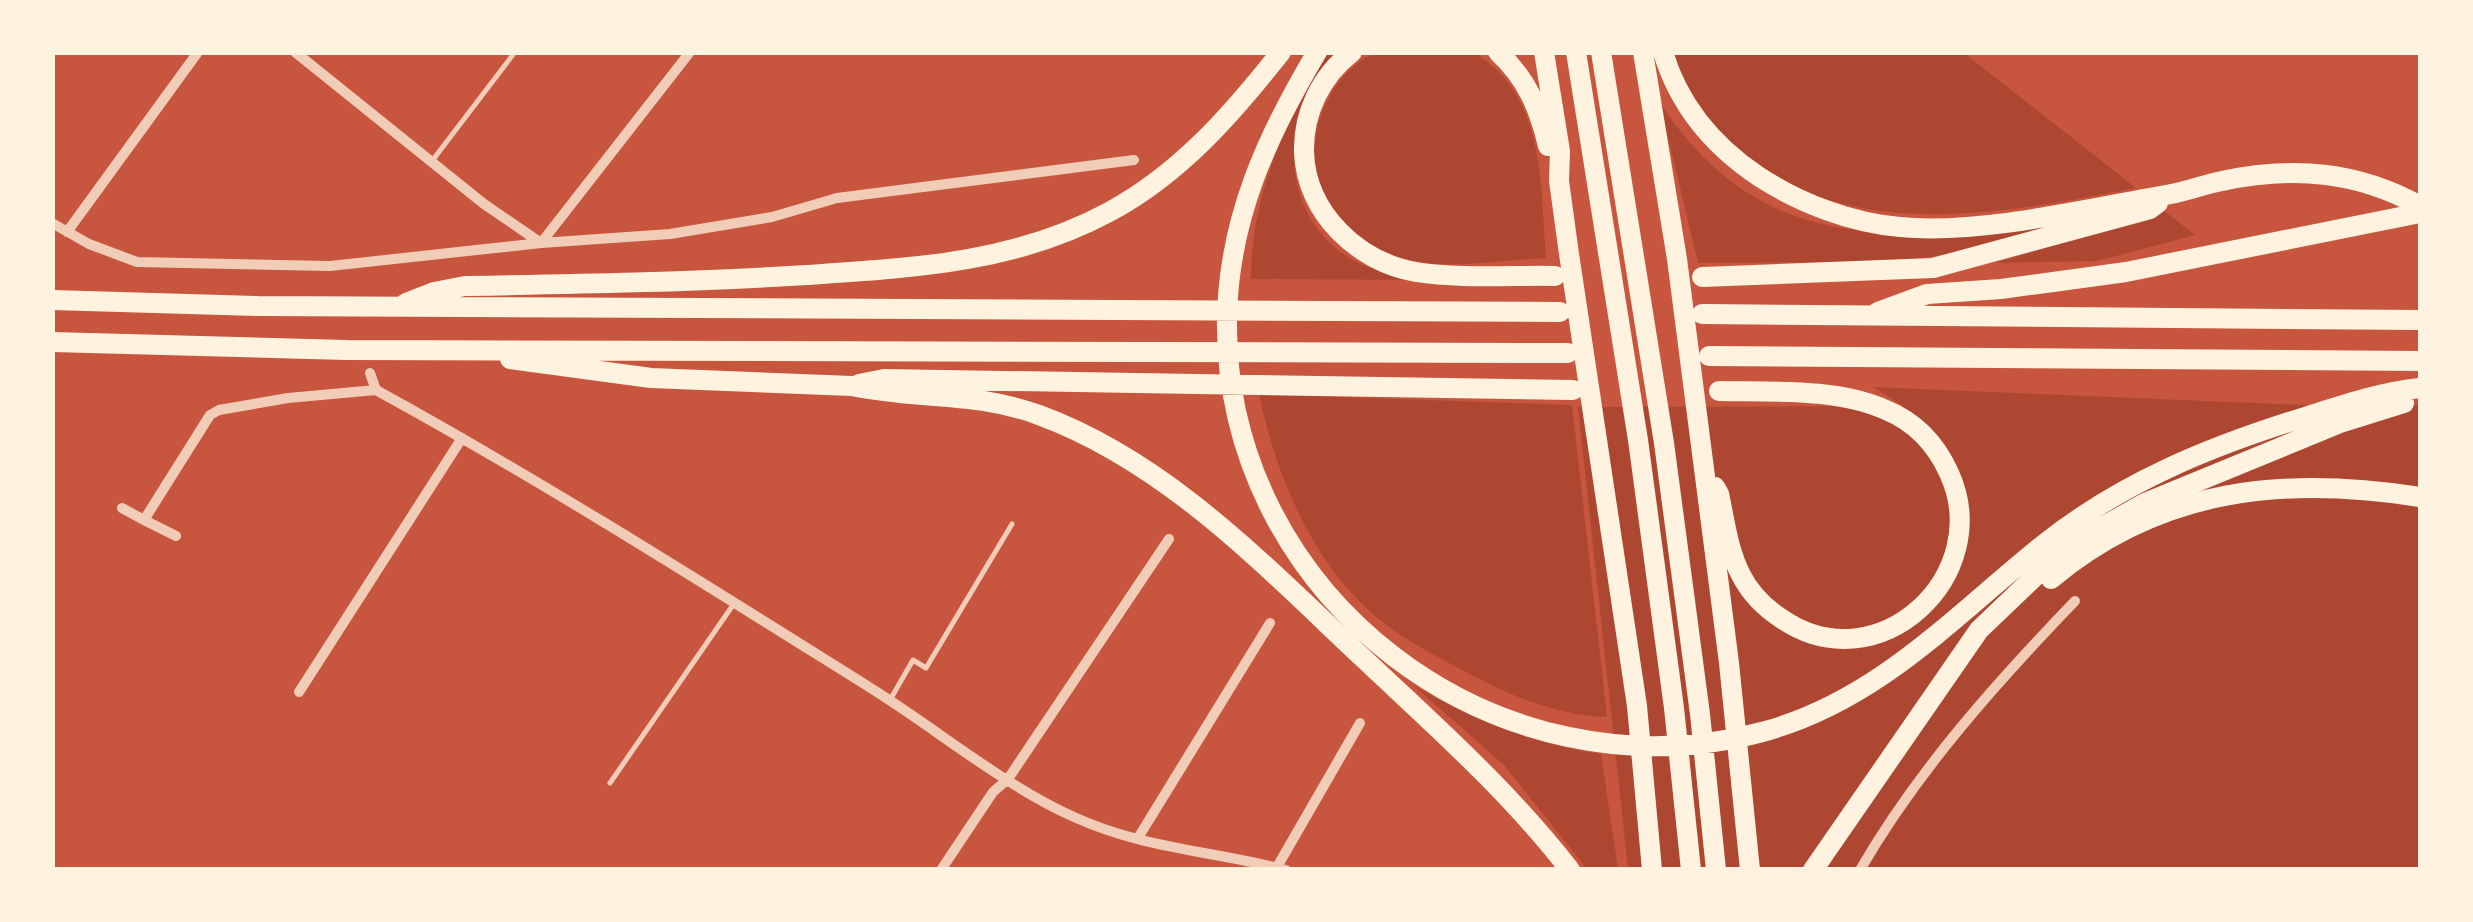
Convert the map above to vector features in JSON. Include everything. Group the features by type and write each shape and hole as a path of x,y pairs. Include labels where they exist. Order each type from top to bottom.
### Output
{"highway":[{"path":"394,307 434,292 465,286 769,277 930,266 1030,245 1088,223 1160,180 1206,139 1281,52"},
{"path":"1318,52 1277,123 1250,182 1234,248 1227,317 1232,388 1251,458 1279,522 1311,571 1370,636 1423,678 1478,709 1551,734 1625,746 1698,744 1764,731 1838,703 1893,671 2046,543 2138,482 2226,442 2338,407 2420,388"},
{"path":"1352,52 1336,65 1321,87 1309,113 1304,138 1305,163 1314,195 1327,220 1367,252 1417,272 1555,276"},
{"path":"1498,52 1530,89 1559,181 1637,706 1652,870"},
{"path":"1544,52 1560,151 1559,181"},
{"path":"1576,52 1638,440 1691,870"},
{"path":"1601,52 1664,444 1700,714 1716,870"},
{"path":"1643,52 1677,259 1729,662 1750,870"},
{"path":"1663,52 1695,120 1717,145 1774,186 1806,203 1898,227 1936,228 2052,214 2264,174 2309,172 2361,180 2420,210"},
{"path":"1702,277 1933,268 2150,208 2172,194"},
{"path":"1870,316 1927,294 2001,290 2126,272 2420,210"},
{"path":"52,300 394,307 1560,312"},
{"path":"1702,314 2420,320"},
{"path":"52,342 168,348 1568,353"},
{"path":"430,348 651,378 852,386 884,393 950,395 1004,404 1094,437 1127,455 1195,507 1335,632 1480,767 1570,870"},
{"path":"1709,356 2420,361"},
{"path":"852,386 884,378 1573,390"},
{"path":"1703,468 1719,494 1741,575 1754,596 1790,625 1830,638 1872,636 1895,628 1933,596 1956,551 1960,528 1954,483 1942,456 1904,418 1860,400 1720,391"},
{"path":"1813,870 1979,630 2048,564 2095,530 2145,502 2340,423 2420,399"},
{"path":"1928,706 1986,638 2056,574 2103,543 2149,520 2186,505 2253,489 2321,486 2420,497"}],"street":[{"path":"67,232 198,52"},
{"path":"295,52 484,204 541,243"},
{"path":"541,243 690,52"},
{"path":"52,223 124,259 330,270 541,243 670,234 772,217 836,198 1134,160"},
{"path":"370,373 376,390"},
{"path":"144,520 214,412 288,398 376,390 735,603 1070,815 1178,850 1282,868 1360,723"},
{"path":"298,692 462,438"},
{"path":"122,508 176,536"},
{"path":"940,870 993,792 1008,779 1169,539"},
{"path":"1860,870 1950,740 2015,663 2076,601"},
{"path":"1138,838 1270,622"}],"lane":[{"path":"431,162 516,52"},
{"path":"890,700 913,660 926,668 1012,524"},
{"path":"610,783 735,603"}],"shaded area":[{"path":"1473,52 1497,70 1527,117 1540,172 1546,258 1430,263 1393,256 1369,245 1333,212 1322,191 1315,144 1319,120 1330,96 1349,71 1374,54"},
{"path":"1325,53 1336,53 1316,79 1302,108 1295,139 1295,170 1302,199 1316,226 1337,249 1367,267 1419,280 1251,279 1257,219 1273,161"},
{"path":"1673,53 1964,53 2136,188 1986,212 1885,211 1836,202 1789,184 1730,144 1696,104"},
{"path":"1660,103 1700,154 1743,190 1788,213 1836,227 1887,233 2058,225 1948,254 1897,262 1698,263"},
{"path":"2163,210 2195,235 2097,261 1996,263"},
{"path":"1873,387 2301,405 2420,405 2420,869 1628,869 1578,407 1903,406"},
{"path":"1259,394 1572,405 1607,717 1553,709 1502,690 1415,644 1360,601 1338,577 1302,520 1276,457"},
{"path":"1413,685 1504,729 1601,754 1618,869 1587,869 1504,765"}]}
